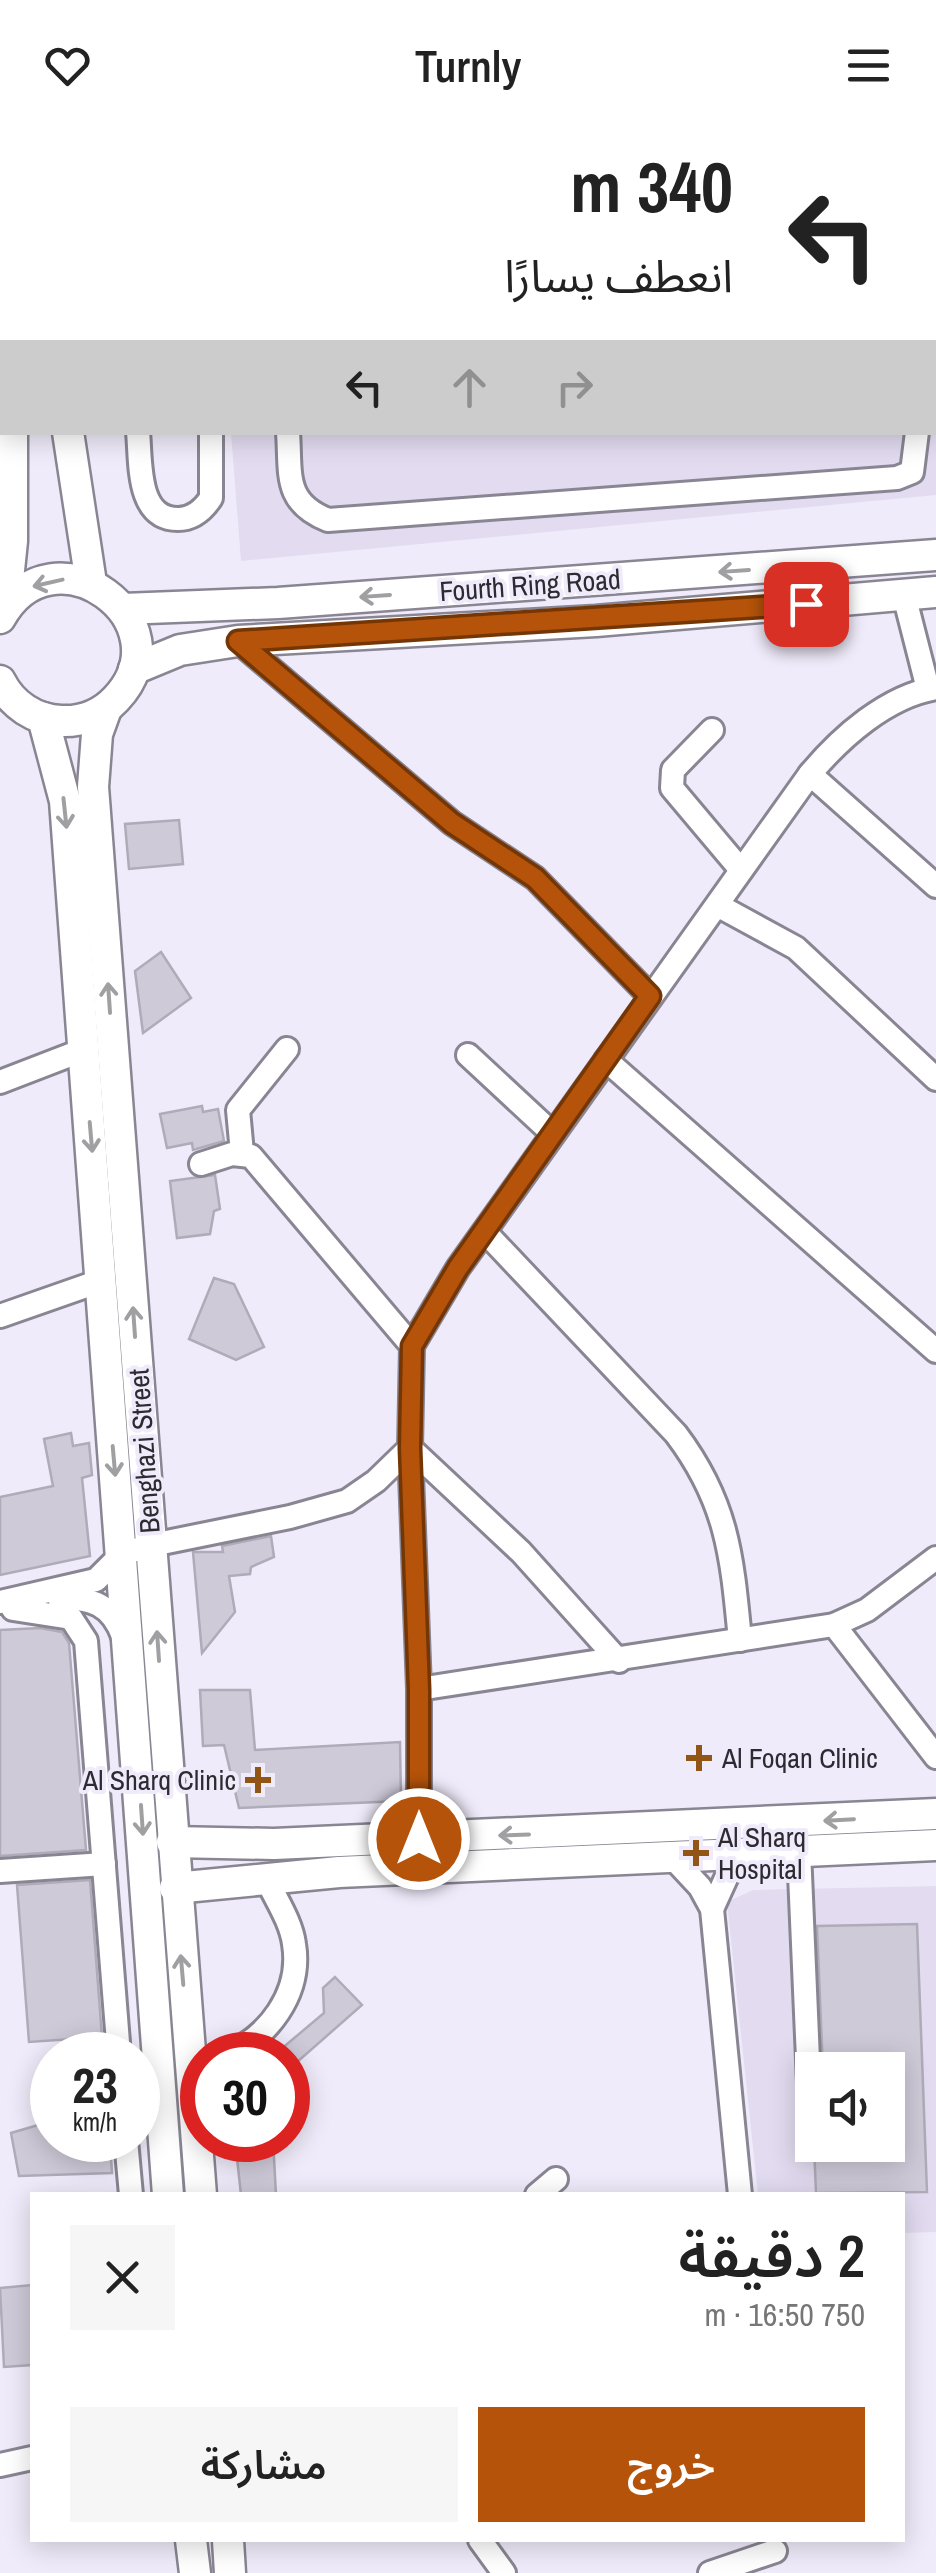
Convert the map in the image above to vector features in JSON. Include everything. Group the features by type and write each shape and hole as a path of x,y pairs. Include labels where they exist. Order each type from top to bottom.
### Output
{"main road":[{"path":"68,435 91,584"},
{"path":"2,614 12,542 8,440"},
{"name":"Fourth Ring Road","path":"123,609 298,602 936,555"},
{"path":"2,614 40,582 57,579 91,584 123,609 134,632 134,668 123,691 106,708 82,720 43,718 4,694"},
{"name":"Fourth Ring Road","path":"134,668 180,650 238,641 596,621 936,592"},
{"name":"Benghazi Street","path":"106,708 97,734 93,788 175,1888 193,2032"},
{"name":"Benghazi Street","path":"43,718 64,801 168,2192"},
{"path":"172,1842 419,1839 936,1814"},
{"path":"246,1844 257,1878"},
{"path":"175,1888 257,1878 936,1845"},
{"name":"Benghazi Street","path":"200,2162 201,2192"},
{"path":"191,2542 194,2573"},
{"path":"228,2542 230,2573"}],"street":[{"path":"138,435 148,501 161,514 178,518 198,513 211,498 211,435"},
{"path":"288,435 293,492 298,504 328,520 897,478 912,472 917,435"},
{"path":"419,1839 419,1690 410,1448 412,1346 458,1268 810,774 856,728 932,689 904,595"},
{"path":"238,641 452,823 535,878 650,996"},
{"path":"712,730 673,770 672,788 742,870"},
{"path":"810,774 936,886"},
{"path":"719,906 796,948 936,1079"},
{"path":"242,1153 238,1110 288,1049"},
{"path":"0,1082 83,1050"},
{"path":"468,1054 553,1134"},
{"path":"606,1060 933,1343"},
{"path":"201,1164 242,1153 251,1156 412,1346"},
{"path":"486,1233 676,1434 702,1467 724,1517 740,1640"},
{"path":"0,1316 100,1281"},
{"path":"0,1606 96,1580 122,1554 290,1518 347,1501 376,1481 410,1448"},
{"path":"410,1448 521,1552 618,1661"},
{"path":"419,1690 834,1625 867,1610 936,1558"},
{"path":"31,1598 97,1601 118,1622 130,1652"},
{"path":"0,1606 72,1618 82,1631 117,2032"},
{"path":"834,1625 936,1757"},
{"path":"800,1851 808,2052"},
{"path":"712,1909 728,1876 746,1854"},
{"path":"673,1858 700,1887 712,1909 740,2192"},
{"path":"0,1871 104,1864"},
{"path":"257,1878 294,1943 294,1968 275,2022 262,2032"},
{"path":"128,2162 131,2192"},
{"path":"540,2192 556,2178"},
{"path":"0,2465 30,2458"},
{"path":"481,2542 504,2573"},
{"path":"710,2573 775,2555"}],"shaded area":[{"path":"231,435 936,435 936,495 241,561"},
{"path":"936,1886 936,2232 905,2233 905,2192 758,2192 727,1902 753,1890"}],"building":[{"path":"179,820 183,864 129,869 125,824"},
{"path":"161,952 191,998 143,1033 135,971"},
{"path":"202,1106 203,1112 218,1109 224,1141 193,1150 192,1143 167,1148 160,1114"},
{"path":"215,1175 220,1209 214,1211 210,1234 177,1238 170,1181"},
{"path":"214,1278 234,1284 264,1347 236,1360 189,1339"},
{"path":"71,1433 73,1446 89,1443 92,1475 82,1478 90,1556 0,1575 0,1497 53,1486 44,1439"},
{"path":"271,1536 274,1557 251,1567 250,1574 229,1576 235,1612 202,1653 193,1552 223,1552 222,1546"},
{"path":"40,1628 62,1632 69,1643 86,1850 0,1856 0,1630"},
{"path":"200,1690 250,1690 255,1750 400,1742 401,1801 239,1808 224,1745 203,1746"},
{"path":"90,1880 102,2032 30,2032 29,2042 17,1885"},
{"path":"917,1924 927,2192 816,2192 815,2162 905,2162 905,2052 822,2052 817,1926"},
{"path":"335,1977 362,2005 310,2051 310,2032 301,2032 324,2013 323,1988"},
{"path":"30,2127 30,2162 111,2162 112,2173 19,2176 11,2133"},
{"path":"237,2162 274,2162 276,2192 241,2192"},
{"path":"30,2285 30,2365 4,2367 0,2288"}],"place":[{"name":"Al Foqan Clinic","path":"699,1758"},
{"name":"Al Sharq Clinic","path":"258,1780"},
{"name":"Al Sharq Hospital","path":"696,1853"}],"route":[{"path":"419,1839 419,1690 410,1448 412,1346 458,1268 650,996 535,878 452,823 238,641 596,621 806,604"}]}
